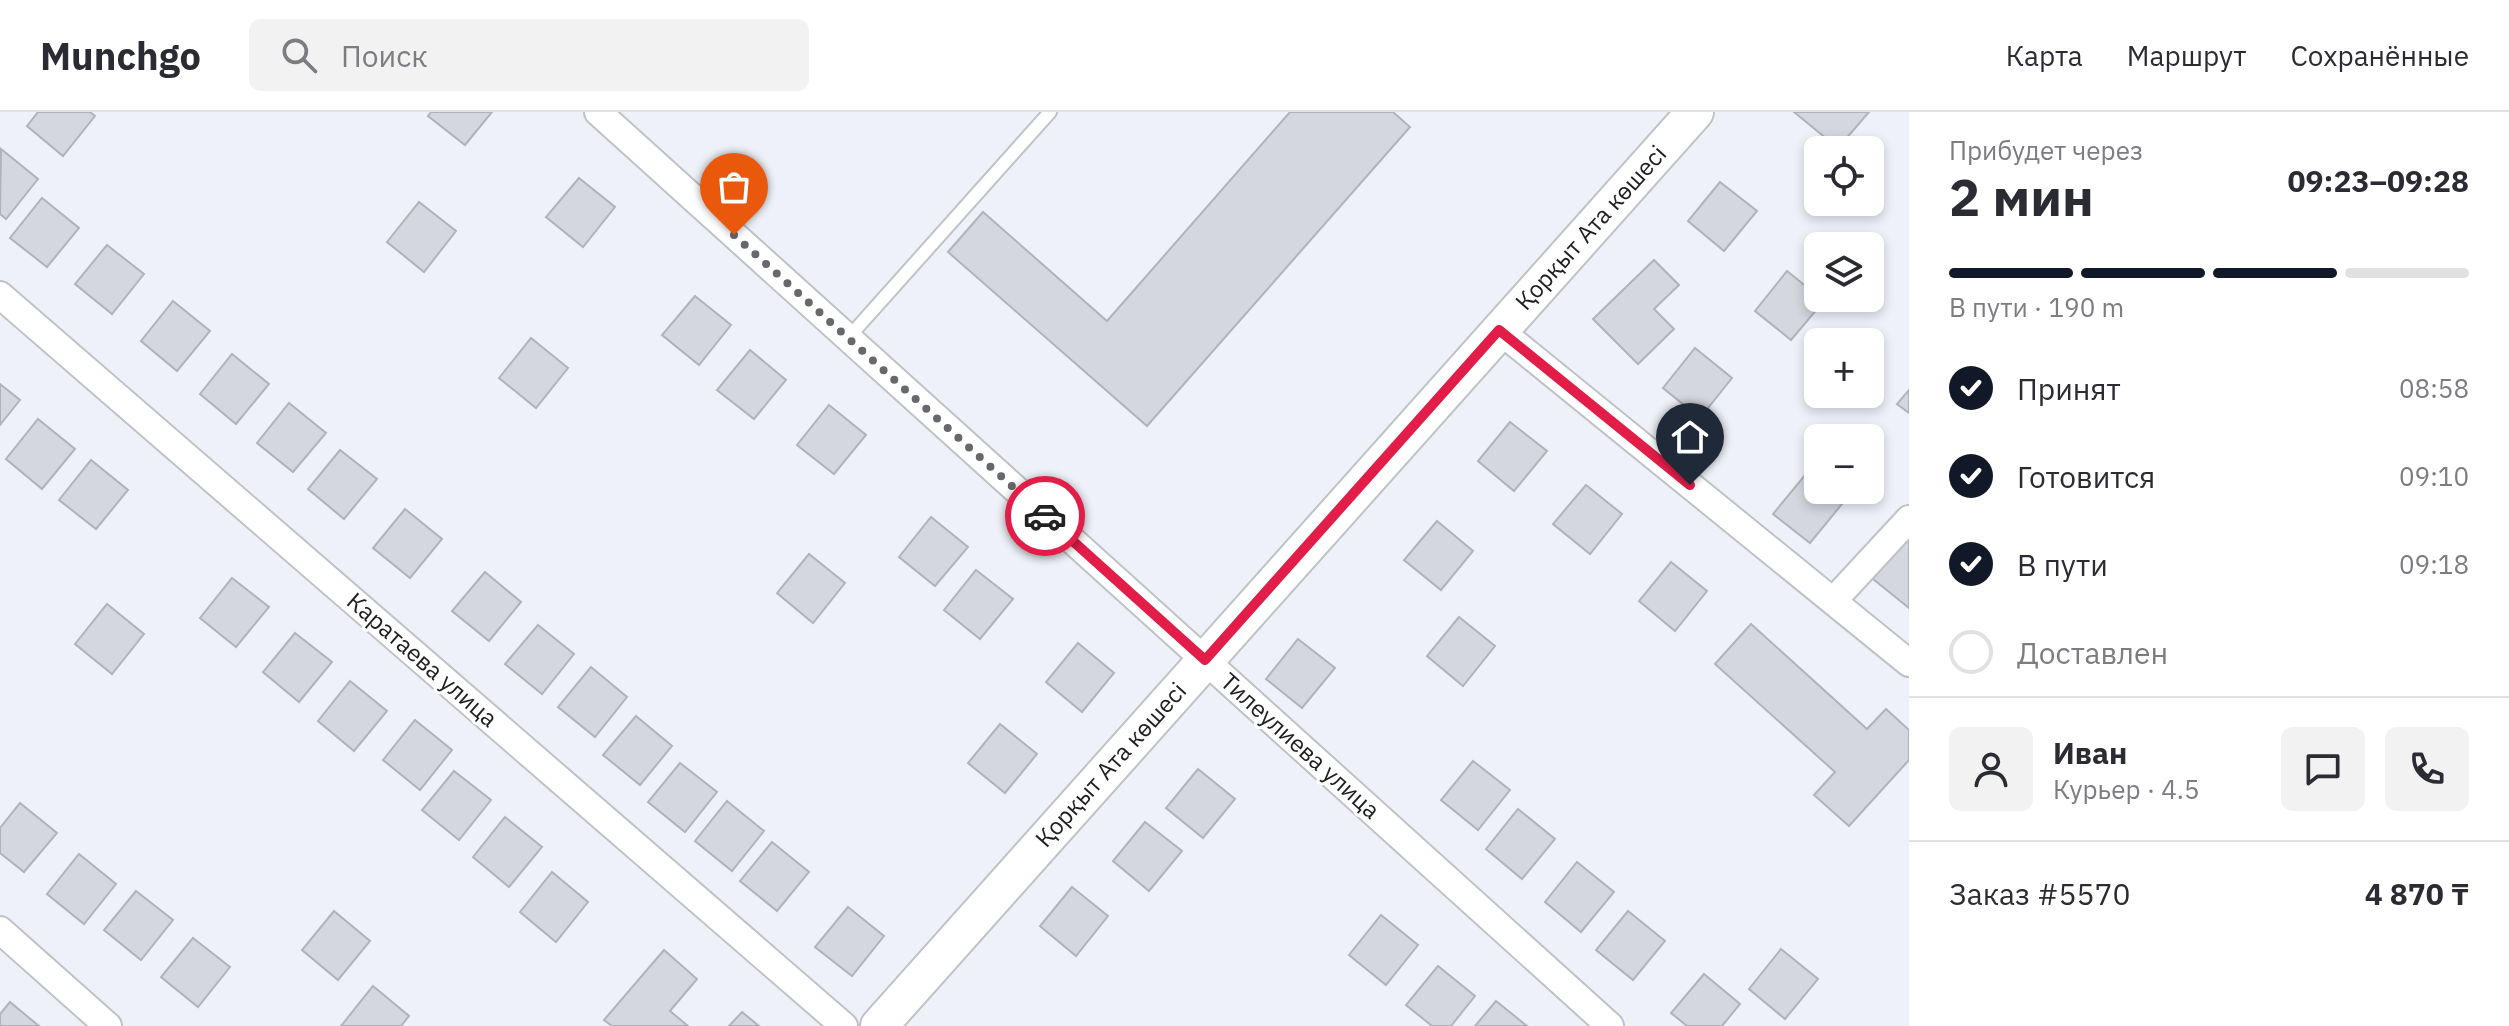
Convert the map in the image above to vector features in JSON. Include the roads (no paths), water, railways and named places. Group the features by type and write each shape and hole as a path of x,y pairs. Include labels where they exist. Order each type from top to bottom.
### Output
{"main road":[{"name":"Қорқыт Ата көшесі","path":"879,1026 1695,112"}],"street":[{"name":"Тилеулиева улица","path":"598,112 1610,1026"},
{"name":"Каратаева улица","path":"0,295 844,1026"},
{"path":"1499,330 1909,663"},
{"path":"1833,601 1909,519"},
{"path":"0,930 108,1026"}],"lane":[{"path":"848,338 1050,112"}]}
